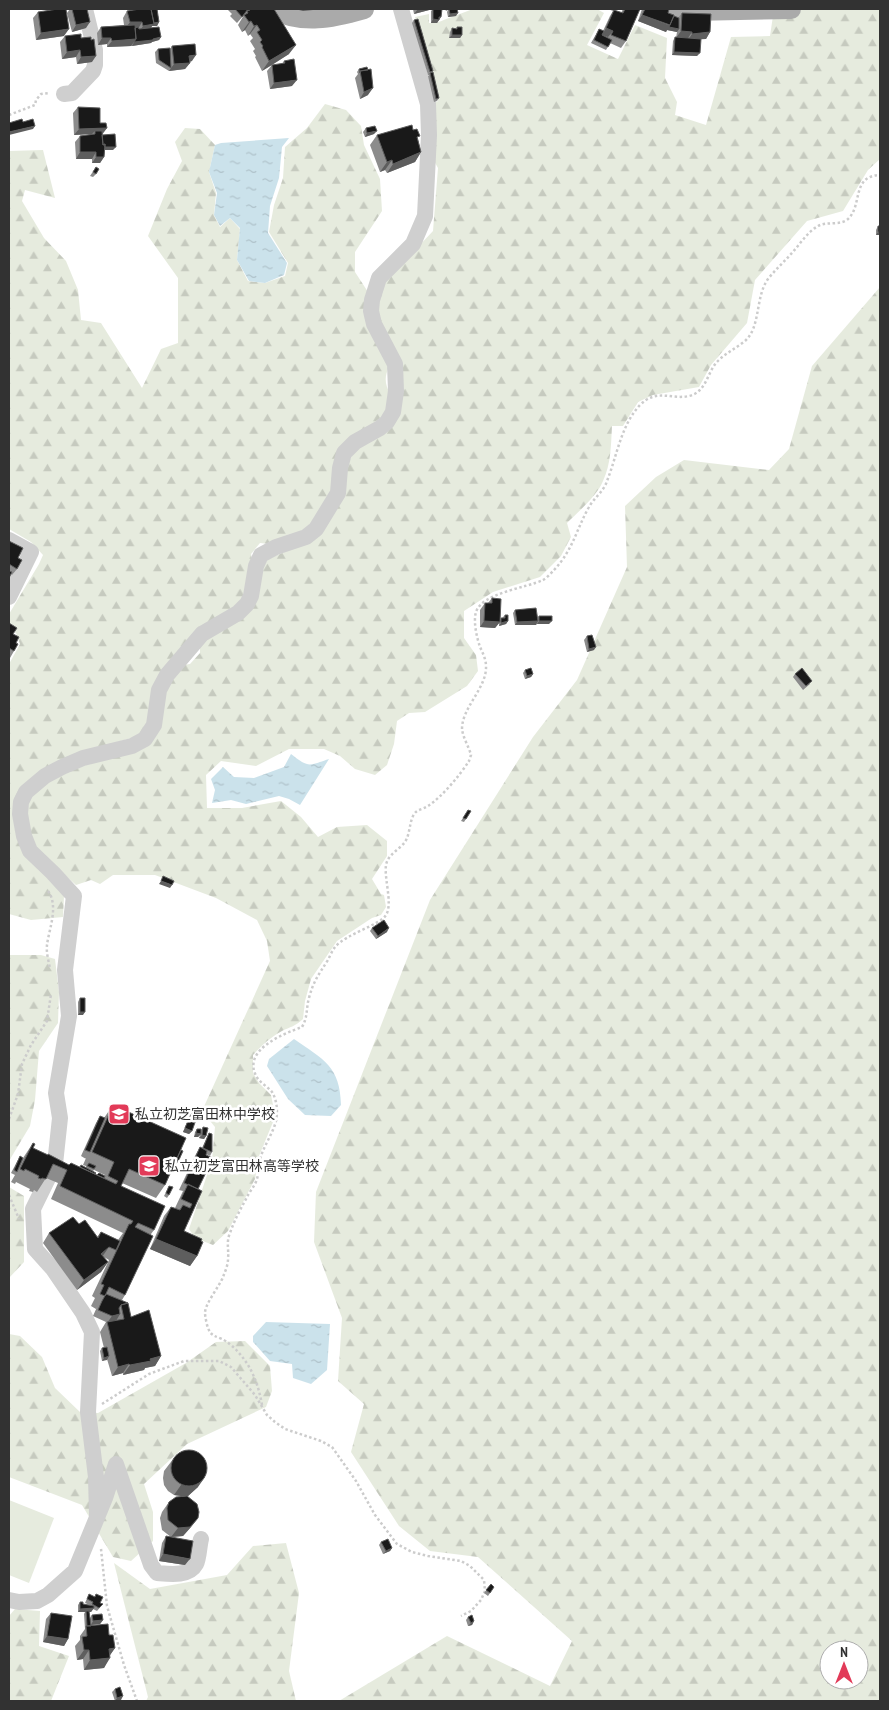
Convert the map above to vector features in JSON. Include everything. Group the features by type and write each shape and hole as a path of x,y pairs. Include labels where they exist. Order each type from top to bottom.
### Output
{"main road":[{"path":"272,9 293,17 313,20 331,18 364,9"},
{"path":"675,9 691,11 791,9"}],"street":[{"path":"64,94 72,93 93,71 95,65 95,50 85,9"},
{"path":"97,1515 96,1477 88,1412 92,1332 83,1313 53,1269 35,1249 34,1209 55,1164 60,1118 56,1093 69,1016 65,970 74,896 30,851 22,828 19,808 23,797 32,786 62,766 83,758 132,746 145,740 154,725 159,690 167,675 202,634 238,613 247,604 251,596 256,566 261,555 276,547 306,537 316,529 338,493 340,468 344,453 356,442 380,428 391,417 396,392 395,364 374,324 371,311 372,300 379,278 413,244 425,216 429,135 428,104 401,9"},
{"path":"9,540 31,552 9,597"},
{"path":"9,1600 19,1602 36,1601 48,1595 75,1571 105,1498 116,1464 151,1565 157,1573 175,1574 189,1572 196,1564 201,1540"}],"path":[{"path":"9,114 35,105 36,100 41,94 64,94"},
{"path":"461,1616 471,1610 481,1600 485,1591 484,1580 470,1566 461,1561 412,1552 397,1544 384,1528 356,1481 332,1447 321,1441 285,1429 266,1415 258,1385 246,1361 231,1344 214,1337 208,1330 204,1311 222,1279 229,1261 227,1241 230,1230 257,1179 261,1156 276,1122 277,1109 275,1100 271,1092 258,1079 254,1070 254,1060 260,1049 269,1042 287,1032 302,1027 307,1018 308,1000 313,982 336,947 386,915 389,904 385,878 387,863 391,855 404,843 413,816 418,810 427,807 437,799 469,761 471,755 462,728 486,672 486,663 479,644 476,612 481,603 500,594 544,580 556,568 571,548 589,506 607,483 615,455 631,418 640,406 649,398 661,395 690,396 700,390 707,382 715,364 751,334 762,288 778,266 817,226 844,222 850,218 862,184 873,175 880,175"},
{"path":"47,889 51,895 53,914 47,948 51,975"},
{"path":"9,1118 18,1094 22,1064 31,1045 47,1021 52,991"},
{"path":"88,1412 149,1374 184,1361 196,1360 219,1360 231,1367 262,1405"},
{"path":"100,1541 107,1606 124,1665 137,1701"}],"green space":[{"path":"473,9 597,9 604,13 587,45 618,59 635,25 667,38 665,78 677,102 675,115 706,125 731,37 770,36 774,9 880,9 880,159 868,170 843,211 807,221 755,280 747,323 711,365 699,387 653,395 638,402 623,426 612,426 606,475 600,487 587,504 567,523 571,537 561,556 540,577 493,592 464,611 464,638 476,655 478,671 467,686 425,712 409,713 397,721 394,744 387,765 375,775 355,769 340,756 324,749 289,749 256,766 221,761 206,775 207,808 242,808 281,801 301,817 318,837 337,827 367,825 387,841 387,856 372,879 381,894 384,895 386,907 381,915 372,918 337,941 311,979 305,1001 303,1019 274,1036 253,1055 253,1073 259,1083 271,1095 274,1110 273,1122 259,1156 255,1179 228,1231 213,1245 195,1238 189,1229 212,1160 215,1127 202,1111 270,961 267,941 257,920 216,898 155,875 113,875 100,884 91,880 76,885 36,849 25,808 33,791 74,768 137,751 164,691 183,665 190,664 200,653 200,643 229,625 268,559 303,544 354,452 396,418 383,330 377,309 383,284 433,231 438,168 433,159 434,103 438,101 415,17 429,14 429,23 435,23"},
{"path":"325,104 346,110 361,126 364,145 380,179 382,211 355,252 355,272 368,292 389,367 386,381 390,393 385,414 364,431 327,502 306,529 269,544 260,543 251,554 252,560 243,598 236,606 198,630 147,725 138,736 90,750 14,804 47,876 64,896 63,917 31,920 9,914 9,664 20,644 16,633 9,628 9,614 43,555 31,542 9,529 9,151 43,150 55,198 25,190 22,201 44,238 66,261 78,290 81,320 101,323 142,388 161,349 178,343 178,278 148,236 167,189 182,161 175,142 185,128 200,129 215,145 209,172 216,193 214,215 220,227 230,218 240,229 237,260 248,281 265,283 285,276 288,263 269,232 274,205 283,178 285,147 307,128"},
{"path":"880,287 880,1701 339,1701 447,1636 550,1686 572,1641 478,1557 430,1551 399,1526 351,1452 364,1404 338,1381 342,1318 314,1242 316,1192 430,900 533,737 577,680 627,567 625,506 656,477 684,460 769,470 789,449 812,366"},
{"path":"9,955 41,955 55,959 59,992 58,1023 39,1051 35,1100 30,1126 9,1161"},
{"path":"9,1187 24,1196 24,1262 9,1278"},
{"path":"9,1334 20,1336 42,1357 55,1388 81,1413 98,1413 186,1363 216,1342 245,1341 270,1366 272,1391 266,1407 187,1444 144,1484 153,1512 153,1541 131,1561 113,1557 82,1505 9,1477"},
{"path":"9,1500 54,1518 29,1583 9,1575"},
{"path":"286,1543 299,1593 289,1671 296,1701 146,1701 148,1697 114,1563 150,1589 227,1575 253,1546"},
{"path":"15,1609 40,1611 39,1646 69,1656 51,1701 9,1701 9,1616"}],"water":[{"path":"289,138 282,147 279,178 270,206 268,233 287,263 284,275 265,283 249,281 237,260 240,228 230,218 220,226 214,215 217,193 209,172 215,145"},
{"path":"291,754 305,764 329,759 300,805 279,796 246,804 231,800 212,803 215,790 211,779 223,767 234,777 254,778 284,767"},
{"path":"294,1039 322,1059 334,1073 340,1092 341,1105 331,1116 305,1115 288,1099 267,1066 269,1059"},
{"path":"266,1322 330,1324 327,1370 311,1384 293,1378 292,1364 270,1361 253,1342 253,1336"}],"building":[{"path":"66,9 69,29 41,33 38,12"},
{"path":"72,9 87,9 90,22 76,25"},
{"path":"151,9 154,24 143,26 142,22 130,22 127,11"},
{"path":"151,9 157,9 159,22 154,23"},
{"path":"235,9 248,9 242,17"},
{"path":"249,9 274,9 296,45 269,61 260,42 262,40 257,32 260,30 257,25 254,26 251,21 249,22 244,15 248,13"},
{"path":"433,9 442,9 439,20 433,19"},
{"path":"449,9 457,9 458,13 450,14"},
{"path":"625,9 640,9 626,41 611,35 613,31 606,28 614,10 623,13"},
{"path":"645,9 669,9 668,13 674,15 670,25 642,15"},
{"path":"682,13 711,14 710,32 692,34 692,32 681,31"},
{"path":"674,16 679,18 679,29 669,27"},
{"path":"418,19 433,71 430,72 414,20"},
{"path":"135,25 136,39 112,41 111,38 102,38 101,27"},
{"path":"138,27 139,29 159,27 161,37 134,42 136,39 135,28"},
{"path":"457,27 462,27 462,35 452,35 452,28 457,29"},
{"path":"599,29 604,31 602,35 612,40 608,47 594,40"},
{"path":"81,34 81,38 91,37 91,40 94,39 96,56 81,57 80,50 67,52 65,36"},
{"path":"675,37 701,39 700,53 674,52"},
{"path":"195,44 196,55 189,56 190,63 174,64 172,46"},
{"path":"170,48 171,68 159,60 158,49"},
{"path":"294,59 297,80 274,83 272,65"},
{"path":"367,67 368,70 360,71 360,73 359,69"},
{"path":"371,69 373,88 364,92 360,71"},
{"path":"433,72 439,98 436,99 430,73"},
{"path":"78,107 100,108 100,123 106,123 107,128 79,129"},
{"path":"22,119 23,122 33,119 35,126 9,132 9,123"},
{"path":"412,125 413,130 417,129 420,136 417,137 421,152 393,164 392,160 387,162 377,135"},
{"path":"375,126 377,131 367,133 366,128"},
{"path":"95,131 102,131 103,145 105,144 104,157 96,157 96,152 80,152 80,136 95,134"},
{"path":"115,134 116,147 105,147 102,135"},
{"path":"96,167 99,169 96,174 93,172"},
{"path":"9,541 23,548 18,558 22,560 17,569 9,564"},
{"path":"492,598 501,599 500,622 484,621 485,603 492,603"},
{"path":"536,608 538,621 517,622 515,610"},
{"path":"505,615 508,615 508,621 501,623 501,618 505,618"},
{"path":"539,616 552,616 552,621 539,621"},
{"path":"9,623 17,628 13,634 19,637 14,651 9,648"},
{"path":"592,635 596,647 589,649 587,636"},
{"path":"531,668 533,674 527,676 525,670"},
{"path":"802,668 812,681 806,686 795,674"},
{"path":"468,810 471,811 466,819 463,818"},
{"path":"163,876 174,881 172,885 161,881"},
{"path":"384,920 389,928 378,936 372,928"},
{"path":"80,998 85,998 85,1012 80,1012"},
{"path":"113,1105 186,1138 165,1185 129,1169 121,1186 165,1206 154,1230 138,1223 135,1227 153,1236 125,1295 109,1287 105,1296 100,1294 104,1285 101,1284 129,1224 133,1221 60,1186 67,1170 53,1164 46,1179 41,1179 25,1169 24,1171 20,1169 33,1143 35,1144 33,1148 116,1184 118,1181 108,1176 114,1162 92,1152"},
{"path":"193,1109 199,1111 192,1131 185,1128"},
{"path":"100,1116 105,1118 90,1152 85,1150"},
{"path":"203,1127 208,1128 206,1136 202,1135"},
{"path":"197,1129 201,1129 201,1134 196,1133"},
{"path":"209,1133 212,1134 212,1152 203,1148"},
{"path":"200,1147 207,1151 206,1155 213,1158 198,1189 184,1183"},
{"path":"181,1150 183,1151 178,1162 176,1161"},
{"path":"20,1156 23,1158 17,1172 14,1170"},
{"path":"89,1163 96,1166 94,1169 87,1166"},
{"path":"81,1165 96,1173 80,1167"},
{"path":"99,1173 105,1176 104,1178 97,1175"},
{"path":"188,1184 202,1191 184,1231 202,1239 201,1241 203,1242 197,1256 156,1239 171,1207 180,1210 183,1205 190,1208 192,1204 181,1199"},
{"path":"169,1186 173,1187 169,1195 166,1193"},
{"path":"73,1217 79,1224 85,1220 98,1238 101,1232 120,1241 116,1250 109,1247 101,1254 108,1262 84,1280 49,1233"},
{"path":"106,1294 128,1303 121,1305 119,1308 120,1314 112,1316 98,1310"},
{"path":"128,1303 131,1317 149,1310 161,1356 150,1359 151,1361 118,1367 107,1322 124,1319 121,1305"},
{"path":"107,1347 109,1356 104,1358 102,1348"},
{"path":"189,1450 196,1451 202,1455 206,1461 206,1475 202,1481 196,1485 189,1486 182,1485 176,1481 172,1475 171,1468 172,1461 176,1455 182,1451"},
{"path":"187,1496 197,1504 198,1518 190,1527 178,1528 168,1520 167,1508 169,1502 176,1497"},
{"path":"166,1536 193,1541 190,1559 163,1554"},
{"path":"388,1539 392,1548 386,1551 381,1542"},
{"path":"491,1584 494,1587 490,1593 486,1590"},
{"path":"89,1594 95,1597 96,1594 103,1597 100,1603 103,1604 99,1608 87,1599"},
{"path":"80,1602 94,1606 94,1608 80,1609"},
{"path":"86,1611 89,1611 91,1626 87,1626"},
{"path":"51,1613 72,1616 68,1639 47,1636"},
{"path":"102,1614 103,1620 93,1621 92,1615"},
{"path":"472,1615 474,1621 471,1623 468,1617"},
{"path":"108,1624 109,1635 113,1635 115,1648 109,1649 110,1658 90,1660 89,1650 84,1650 82,1637 87,1636 86,1626"},
{"path":"120,1687 123,1696 117,1698 115,1689"}],"place":[{"name":"私立初芝富田林中学校","path":"119,1114"},
{"name":"私立初芝富田林高等学校","path":"149,1166"}]}
